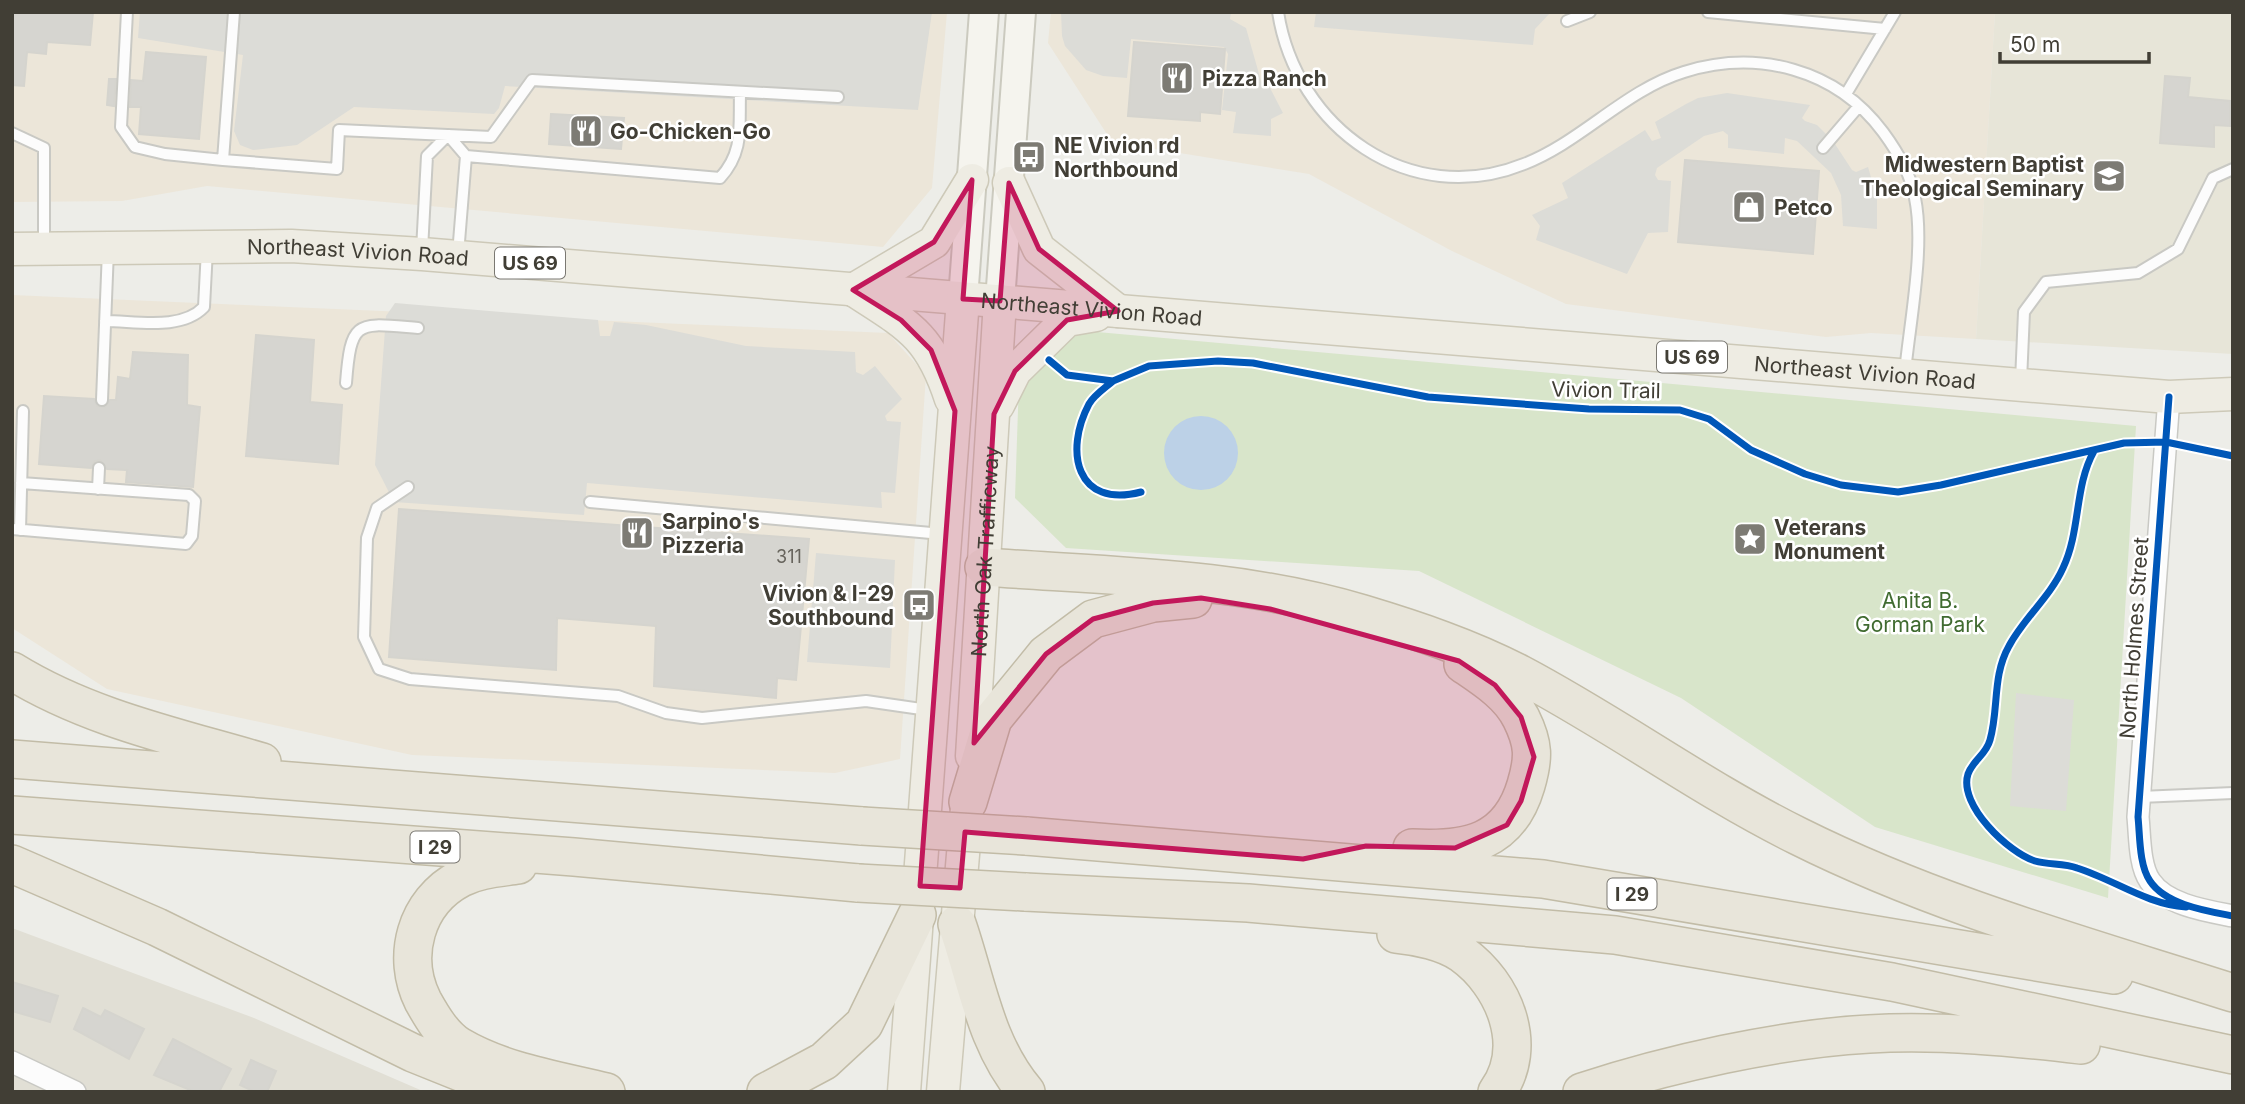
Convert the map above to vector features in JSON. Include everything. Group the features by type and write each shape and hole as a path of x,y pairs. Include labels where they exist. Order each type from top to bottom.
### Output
{"highway":[{"path":"984,567 1240,586 1360,613 1433,637 1522,675 1725,798 1872,871 1948,902 2233,994"},
{"path":"968,802 993,719 1046,654 1093,619 1153,603 1201,598 1270,609 1459,661 1495,685 1521,717 1534,758 1521,801 1507,825 1490,836 1455,848 1366,846 1303,859"},
{"path":"12,671 63,698 117,720 330,783"},
{"name":"I 29","path":"12,759 863,826 1026,836 1544,879 2233,994"},
{"name":"I 29","path":"12,815 574,857 858,883 1248,903 1615,935 1892,982 2233,1055"},
{"path":"574,857 479,871 458,879 433,900 416,930 410,958 418,990 433,1020 457,1045 500,1066 606,1092"},
{"path":"12,864 157,927 389,1042 510,1092"},
{"path":"1248,903 1328,927 1405,934 1462,954 1493,986 1509,1023 1509,1063 1497,1092"},
{"path":"766,1092 824,1061 864,1024 917,915"},
{"path":"957,924 972,966 986,1024 1009,1069 1026,1092"},
{"path":"1582,1092 1688,1063 1822,1039 1870,1034 2000,1035 2095,1047 2174,1044"}],"main road":[{"name":"North Oak Trafficway","path":"904,1092 984,12"},
{"name":"North Oak Trafficway","path":"943,1092 975,722 1000,301 1021,12"},
{"path":"955,411 931,350 901,320 853,290 934,242 972,180"},
{"path":"1009,183 1039,249 1118,311"},
{"name":"Northeast Vivion Road","path":"12,249 291,246 422,254 2169,397 2233,394"},
{"path":"963,299 980,374 958,669 975,722"},
{"path":"993,414 1015,370 1067,320 1118,311"},
{"name":"Northeast Vivion Road","path":"2169,397 2233,412"}],"street":[{"name":"North Holmes Street","path":"2169,397 2140,797 2140,834 2149,880 2186,907 2233,916"},
{"path":"12,1062 75,1092"}],"lane":[{"path":"127,12 121,127 135,147 165,154 337,169 338,130 491,138 532,80 740,94 838,97"},
{"path":"223,160 234,12"},
{"path":"1278,12 1290,61 1319,111 1339,131 1387,161 1415,171 1443,175 1499,173 1525,164 1552,151 1652,86 1681,72 1711,64 1741,61 1803,71 1846,94 1891,142 1907,172 1915,197 1918,228 1905,375"},
{"path":"1567,21 1590,12"},
{"path":"1708,12 1885,29"},
{"path":"1846,94 1895,12"},
{"path":"448,135 466,156 720,178 734,162 739,146 740,94"},
{"path":"1823,148 1859,106"},
{"path":"12,133 44,148 44,248"},
{"path":"422,254 427,156 448,135"},
{"path":"457,257 466,156"},
{"path":"2021,385 2021,325 2024,312 2046,282 2138,273 2178,249 2213,178 2233,169"},
{"path":"103,400 108,247"},
{"path":"105,320 171,323 195,317 204,307 207,247"},
{"path":"346,383 349,343 358,331 376,324 418,328"},
{"path":"21,483 189,495 195,501 191,541 186,544 16,529 21,483 23,411"},
{"path":"98,489 99,468"},
{"path":"408,487 377,508 367,538 365,637 379,669 410,679 618,696 666,713 702,718 866,701 933,711"},
{"path":"590,502 946,535"},
{"path":"2140,797 2233,793"}],"highlighted area":[{"path":"972,180 963,299 1000,301 1009,183 1039,249 1118,311 1067,320 1015,371 994,414 974,743 1046,654 1093,619 1153,603 1201,598 1270,609 1459,661 1495,685 1521,717 1534,757 1521,801 1507,825 1455,848 1366,846 1303,859 965,832 960,888 920,886 955,411 931,350 901,320 853,290 934,242"}],"shaded area":[{"path":"12,12 947,12 932,188 883,247 207,186 122,201 12,202"},
{"path":"140,12 932,12 918,110 505,86 499,108 494,114 354,107 297,145 253,150 240,145 234,131 243,55 138,38"},
{"path":"1051,12 1995,12 1976,339 1871,333 1826,337 1566,304 1452,251 1309,174 1112,142 1048,43"},
{"path":"1061,12 1231,12 1230,19 1246,28 1261,81 1269,86 1283,113 1271,119 1271,136 1233,133 1236,112 1222,110 1228,54 1224,47 1131,39 1127,78 1103,76 1086,70 1065,46"},
{"path":"1316,12 1551,12 1535,29 1533,45 1314,27"},
{"name":"Midwestern Baptist Theological Seminary","path":"1995,12 2233,12 2233,354 1976,339"},
{"path":"1727,93 1810,105 1802,118 1817,125 1833,141 1852,170 1856,172 1868,167 1877,198 1877,229 1843,226 1841,195 1831,173 1797,141 1785,138 1784,154 1728,148 1728,135 1723,131 1704,136 1657,168 1655,175 1658,180 1671,181 1668,232 1648,233 1627,274 1536,240 1540,226 1532,215 1568,198 1562,183 1645,130 1652,141 1661,138 1655,122 1686,104 1698,98"},
{"path":"12,295 888,333 926,375 900,759 835,773 412,755 107,689 12,628"},
{"path":"395,303 598,320 600,336 610,336 614,322 646,325 746,346 855,352 856,372 863,375 875,366 902,399 885,416 887,421 901,422 895,493 881,492 882,508 587,483 584,515 394,502 375,465 386,316"},
{"path":"816,553 895,560 890,668 807,662"},
{"path":"2016,693 2074,700 2066,811 2010,806"},
{"path":"12,928 254,1018 425,1092 12,1092"}],"green space":[{"name":"Anita B. Gorman Park","path":"1064,329 2136,426 2108,898 1875,827 1681,698 1419,571 1066,548 1015,498 1019,380"}],"water":[{"path":"1201,416 1222,422 1232,432 1238,453 1232,474 1222,484 1201,490 1180,484 1170,474 1164,453 1170,432 1180,422"}],"building":[{"path":"12,12 93,12 90,45 47,42 46,54 27,52 24,86 12,85"},
{"name":"Pizza Ranch","path":"1134,42 1225,49 1220,114 1200,112 1200,121 1128,116"},
{"path":"146,52 206,57 199,139 139,134 141,107 130,107 131,80 143,81"},
{"path":"2165,76 2190,78 2188,97 2230,101 2230,126 2214,125 2214,147 2160,143"},
{"path":"109,79 116,79 114,106 107,105"},
{"name":"Go-Chicken-Go","path":"551,114 624,118 621,149 549,144"},
{"name":"Petco","path":"1685,160 1819,171 1813,254 1678,242"},
{"path":"256,335 314,340 310,402 342,405 338,464 246,456"},
{"path":"133,352 188,355 187,405 200,407 193,487 126,482 127,470 107,469 100,460 95,461 91,468 39,464 44,396 94,399 97,406 105,407 110,400 116,400 118,377 130,379"},
{"path":"399,509 809,539 796,680 777,678 776,698 654,686 656,626 557,618 556,670 389,657"},
{"path":"12,982 58,996 50,1022 12,1011"},
{"path":"83,1008 101,1017 105,1010 144,1029 129,1059 74,1029"},
{"path":"173,1039 231,1069 219,1092 195,1092 154,1075"},
{"path":"251,1060 276,1071 267,1092 255,1092 240,1085"}],"cycle path":[{"name":"Vivion Trail","path":"1049,360 1067,375 1113,381 1149,366 1218,361 1253,363 1428,397 1589,409 1680,410 1709,419 1751,450 1805,474 1841,485 1898,492 1941,485 2124,443 2166,442 2233,456"},
{"path":"1113,381 1089,404 1081,422 1077,457 1081,472 1089,484 1102,492 1119,495 1141,492"},
{"path":"2169,397 2138,817 2141,850 2146,874 2166,896 2188,906 2233,916"},
{"path":"2094,451 2083,479 2069,554 2058,579 2015,636 2004,657 1990,740 1986,750 1970,769 1967,786 1971,800 1988,826 2024,856 2035,861 2072,866 2144,897 2186,907"}],"place":[{"name":"Pizza Ranch","path":"1177,78"},
{"name":"Go-Chicken-Go","path":"586,131"},
{"name":"NE Vivion rd Northbound","path":"1029,157"},
{"name":"Midwestern Baptist Theological Seminary","path":"2109,176"},
{"name":"Petco","path":"1749,207"},
{"name":"Sarpino's Pizzeria","path":"637,533"},
{"name":"Veterans Monument","path":"1750,539"},
{"name":"Vivion & I-29 Southbound","path":"919,605"}]}
